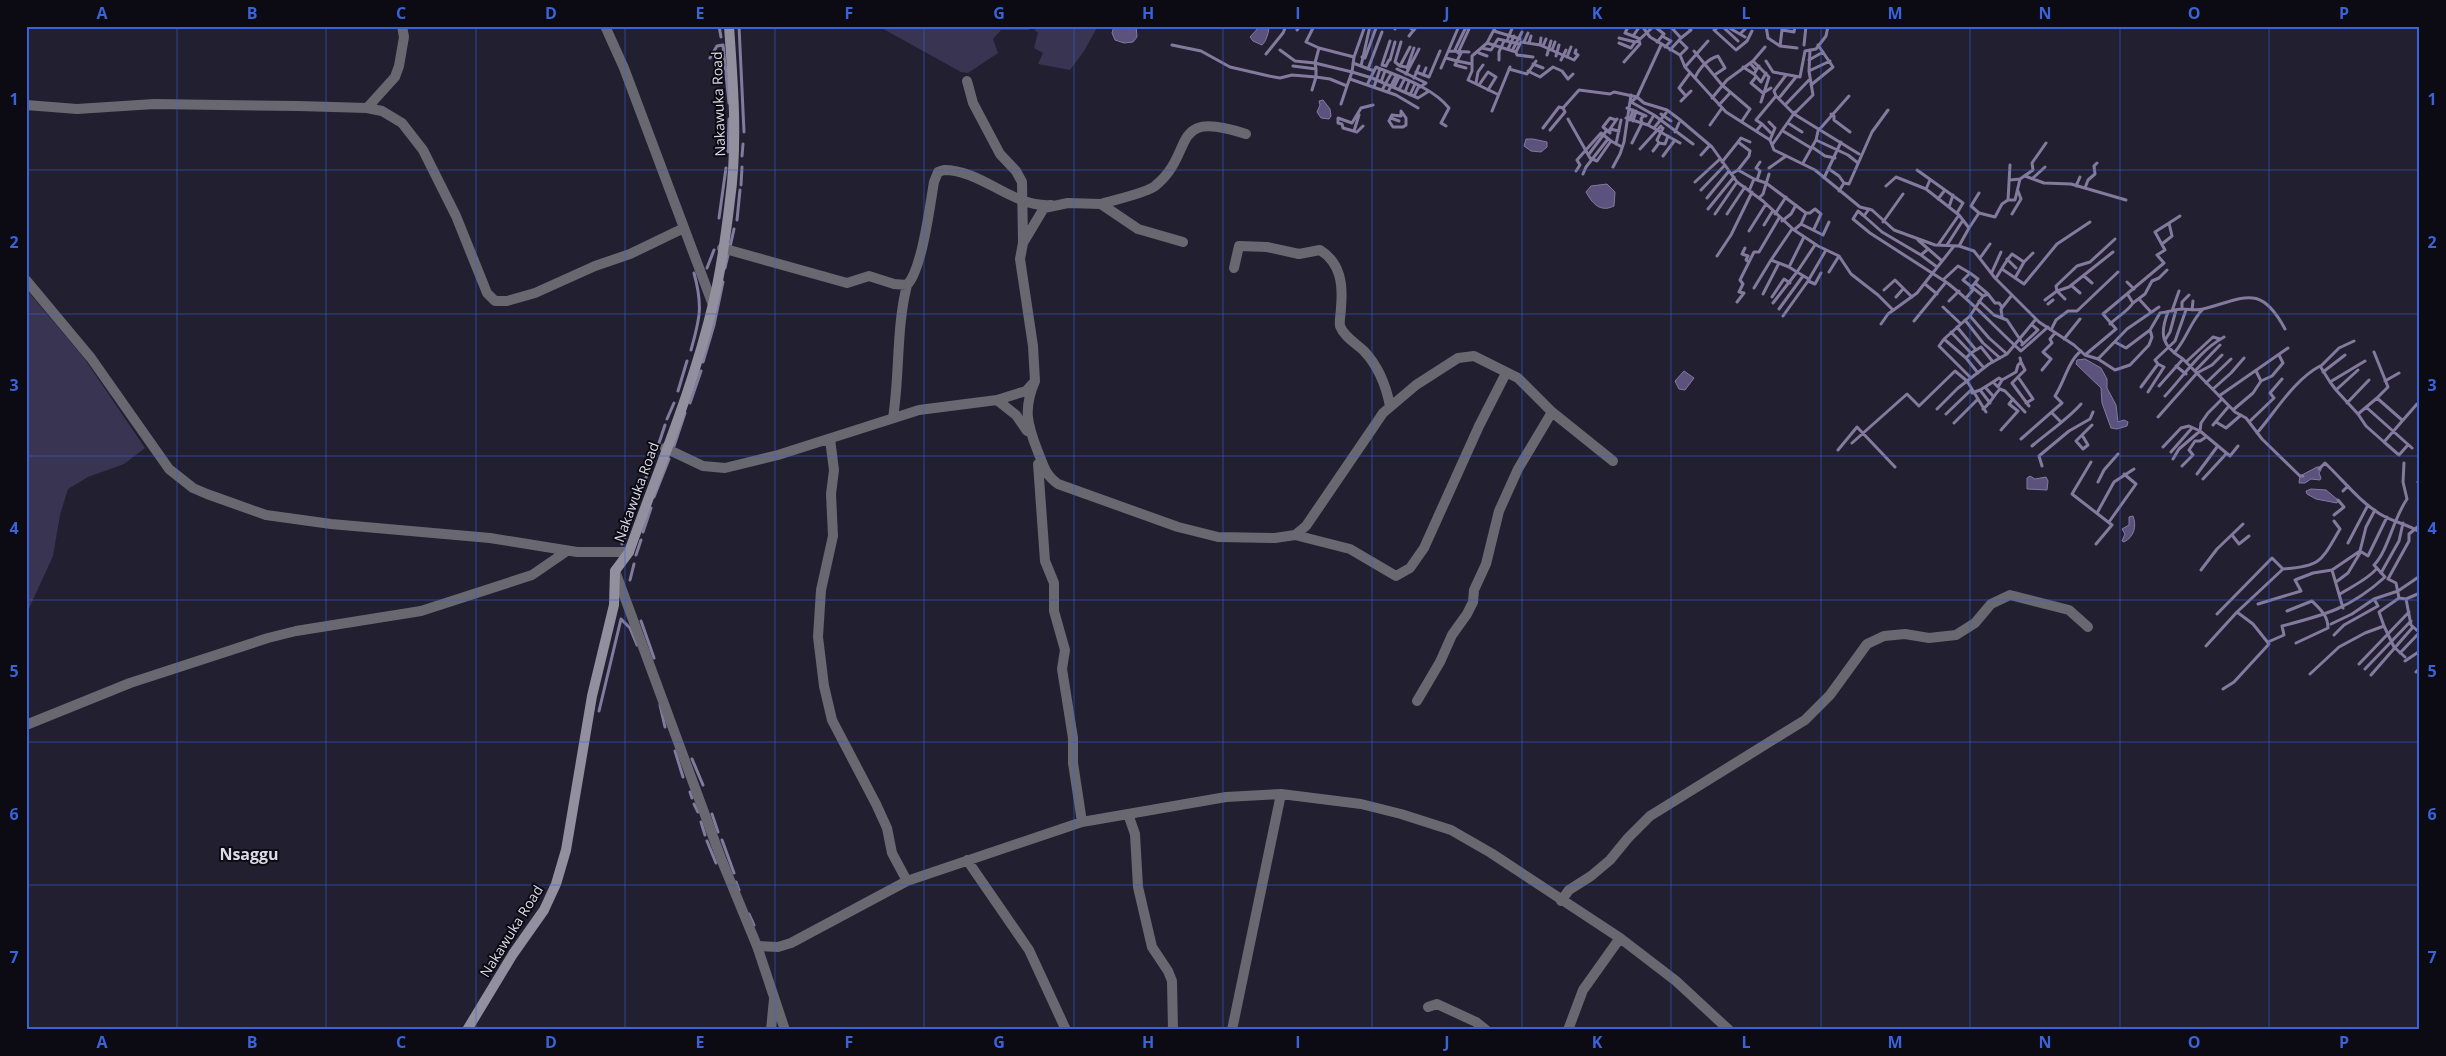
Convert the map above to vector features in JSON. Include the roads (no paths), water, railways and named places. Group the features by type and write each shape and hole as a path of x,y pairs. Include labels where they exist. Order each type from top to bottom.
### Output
{"main road":[{"name":"Nakawuka Road","path":"467,1030 513,954 544,910 556,884 568,840 592,696 614,605 615,571 629,552 693,372 713,304 730,200 734,159 734,97 729,26"}],"street":[{"path":"367,108 395,77 399,66 404,36 402,26"},
{"path":"606,26 624,68 713,304"},
{"path":"967,81 976,110 1000,154 1016,171 1022,182 1023,243 1020,259 1033,346 1035,381 1027,398 1028,428 1044,470 1058,484 1178,527 1218,537 1275,538 1294,535 1350,550 1396,576 1410,568 1424,548 1479,426 1506,373"},
{"path":"26,105 77,109 154,104 367,108 382,112 402,123 423,150 456,216 487,293 495,301 507,301 535,292 595,266 630,254 684,228"},
{"path":"893,418 896,397 898,333 907,285 911,281 919,259 934,182 938,172 949,170 965,175 1039,206 1084,202 1101,204 1154,188 1173,165 1185,138 1196,129 1208,125 1221,126 1246,134"},
{"path":"1101,204 1138,229 1183,242"},
{"path":"1023,243 1044,208 1051,205"},
{"path":"1234,268 1239,246 1267,247 1299,254 1320,250 1329,255 1340,276 1342,291 1340,325 1343,332 1370,357 1386,386 1390,406"},
{"path":"722,248 847,282 869,276 894,284 907,285"},
{"path":"26,280 91,358 169,469 193,488 266,514 331,524 490,538 567,551 629,552"},
{"path":"1294,535 1306,526 1383,413 1409,390 1444,365 1458,358 1474,356 1518,378 1552,412 1613,461"},
{"path":"665,448 702,466 716,469 778,455 920,410 997,400 1026,391 1035,381"},
{"path":"1386,386 1400,393 1409,390"},
{"path":"997,400 1016,415 1031,437 1040,472 1045,561 1054,583 1054,612 1065,650 1062,669 1074,738 1073,762 1082,822"},
{"path":"1417,702 1440,662 1452,635 1473,602 1474,590 1486,564 1499,511 1518,469 1552,412"},
{"path":"830,439 834,470 831,494 833,536 821,590 818,637 824,686 832,720 876,804 887,828 892,853 907,882"},
{"path":"26,725 130,683 268,638 296,630 421,611 532,575 567,551"},
{"path":"615,571 722,861 757,946 785,1030"},
{"path":"1561,901 1569,890 1592,876 1610,860 1650,816 1805,720 1830,695 1867,644 1884,636 1905,634 1929,638 1956,636 1975,623 1991,604 2010,595 2069,610 2088,627"},
{"path":"757,946 778,946 791,943 907,882 1082,822 1226,797 1281,794 1361,804 1451,830 1491,853 1561,901 1620,938 1676,981 1729,1030"},
{"path":"1232,1030 1281,794"},
{"path":"1128,814 1135,834 1138,887 1152,947 1168,971 1172,981 1173,1030"},
{"path":"967,860 1029,950 1066,1030"},
{"path":"746,920 761,940 778,946"},
{"path":"1568,1030 1583,990 1620,938"},
{"path":"771,1030 774,998"},
{"path":"1428,1007 1437,1004 1476,1022 1486,1030"}],"waterway":[{"path":"719,26 721,37"},
{"path":"739,26 744,132"},
{"path":"1266,54 1283,33 1286,26"},
{"path":"1297,30 1300,26"},
{"path":"1280,50 1295,61 1315,63 1319,48 1306,42 1314,26"},
{"path":"1354,57 1365,26"},
{"path":"1361,66 1370,26"},
{"path":"1406,26 1414,30"},
{"path":"1409,36 1417,26"},
{"path":"1441,68 1459,26"},
{"path":"1458,53 1469,29 1465,26"},
{"path":"1496,26 1487,43 1472,56 1472,71 1468,80 1497,94"},
{"path":"1507,41 1513,26"},
{"path":"1640,26 1633,36 1640,39"},
{"path":"1642,26 1650,37 1680,55 1685,67 1726,112 1770,140 1774,150 1815,170 1860,207 1872,210 1894,230 1935,245 1959,246 1974,251 1995,278 2039,322 2074,345 2085,355 2098,359 2115,370 2130,365 2149,345 2152,337 2150,330 2160,313 2180,309 2200,310 2240,299 2259,299 2276,314 2285,329"},
{"path":"1624,62 1640,44 1639,40 1654,26 1664,34 1657,42"},
{"path":"1670,26 1681,38 1670,50"},
{"path":"1681,38 1691,30 1687,26"},
{"path":"1720,26 1714,30 1736,50 1747,41 1752,31"},
{"path":"1722,26 1738,41"},
{"path":"1726,26 1745,37"},
{"path":"1766,26 1768,38 1780,46 1797,48"},
{"path":"1781,26 1782,30 1794,32 1795,26"},
{"path":"1804,45 1806,26"},
{"path":"1766,61 1773,72 1800,77 1805,51 1816,49 1826,36 1828,26"},
{"path":"1455,50 1466,27"},
{"path":"1628,27 1625,33 1633,36"},
{"path":"1740,34 1747,27"},
{"path":"1362,57 1365,58 1376,28"},
{"path":"1780,46 1782,30"},
{"path":"1494,31 1520,39"},
{"path":"1368,69 1382,32"},
{"path":"1512,51 1522,32"},
{"path":"1524,42 1528,33"},
{"path":"1508,49 1514,36"},
{"path":"1529,43 1531,36"},
{"path":"1662,36 1671,41 1665,47"},
{"path":"1540,45 1541,38"},
{"path":"1619,38 1635,42"},
{"path":"1482,48 1491,50 1498,39 1519,44"},
{"path":"1543,46 1546,39"},
{"path":"1679,40 1687,48 1680,55"},
{"path":"1389,60 1386,66 1382,65 1390,41"},
{"path":"1499,60 1499,52 1504,41"},
{"path":"1547,55 1551,41"},
{"path":"1619,43 1631,48 1635,42 1639,41"},
{"path":"1685,67 1708,41"},
{"path":"1390,60 1395,42"},
{"path":"1400,66 1395,62 1401,42"},
{"path":"1516,52 1521,42 1540,45 1574,60 1578,55 1575,53 1576,50"},
{"path":"1552,50 1555,42"},
{"path":"1487,43 1516,52 1517,55 1533,57"},
{"path":"710,58 717,46 723,45 729,103"},
{"path":"1172,45 1201,51 1230,67 1280,78 1292,75 1316,77 1316,69"},
{"path":"1556,56 1559,45"},
{"path":"1543,128 1559,107 1563,108 1579,90 1610,94 1614,92 1637,97 1661,45"},
{"path":"1811,85 1833,67 1818,45"},
{"path":"1406,67 1400,66 1410,47"},
{"path":"1567,57 1571,47"},
{"path":"1712,98 1727,80 1753,61 1765,47"},
{"path":"1319,48 1354,57 1352,72 1372,78 1418,98 1429,91"},
{"path":"1407,68 1414,48"},
{"path":"1406,74 1419,49"},
{"path":"1561,60 1566,50"},
{"path":"1810,50 1809,71 1830,61"},
{"path":"1416,72 1429,77 1440,51"},
{"path":"1449,51 1469,52"},
{"path":"1694,51 1722,85 1750,109 1742,121"},
{"path":"1809,60 1823,52"},
{"path":"1446,58 1457,61 1461,53"},
{"path":"1479,53 1487,56"},
{"path":"1695,78 1704,64 1718,56 1725,68 1716,74"},
{"path":"1457,61 1472,64"},
{"path":"1457,61 1455,65 1466,68"},
{"path":"1509,69 1527,74 1536,61"},
{"path":"1753,61 1769,77 1761,102"},
{"path":"1293,66 1316,69 1315,63 1352,72 1347,86"},
{"path":"1353,63 1374,71"},
{"path":"1750,63 1756,70"},
{"path":"1533,64 1543,68"},
{"path":"1476,83 1478,72 1483,65"},
{"path":"1414,78 1419,66"},
{"path":"1759,66 1754,74 1761,82 1766,73"},
{"path":"1367,85 1376,67 1425,88 1449,108 1441,123 1446,126"},
{"path":"1492,111 1510,67"},
{"path":"1528,71 1540,77 1553,67 1562,71 1568,79 1573,74"},
{"path":"1743,67 1754,74"},
{"path":"1423,75 1426,68"},
{"path":"1374,87 1380,69"},
{"path":"1397,69 1426,83 1420,87"},
{"path":"1381,82 1385,71"},
{"path":"1757,130 1762,124 1756,120 1776,96 1794,114 1813,95 1809,71"},
{"path":"1479,85 1488,72 1496,77 1488,90"},
{"path":"1686,96 1679,88 1690,73"},
{"path":"1382,90 1391,74"},
{"path":"1776,96 1774,91 1786,75"},
{"path":"1388,92 1396,76"},
{"path":"1312,90 1316,77 1330,79 1347,86 1341,104"},
{"path":"1394,87 1399,77"},
{"path":"1756,77 1751,83 1763,93 1771,88"},
{"path":"1779,98 1796,77"},
{"path":"1350,79 1396,95 1418,108"},
{"path":"1399,90 1404,80"},
{"path":"1786,104 1809,80"},
{"path":"1405,92 1409,82"},
{"path":"1410,95 1415,84"},
{"path":"1414,96 1419,86"},
{"path":"1681,101 1691,91"},
{"path":"1719,105 1730,93"},
{"path":"1613,167 1624,142 1631,95"},
{"path":"1803,163 1816,140 1818,131 1849,96"},
{"path":"1693,144 1654,115 1631,102 1637,97 1644,103 1667,110 1679,119 1712,147 1737,182 1763,201 1794,230 1818,246 1839,256 1851,274 1878,295 1893,310"},
{"path":"1363,126 1357,132 1343,128 1342,124 1338,123 1338,118 1352,123 1361,108 1373,105"},
{"path":"1550,130 1565,112 1563,108"},
{"path":"1627,108 1646,116"},
{"path":"1710,125 1722,108"},
{"path":"1630,120 1633,110"},
{"path":"1839,191 1844,183 1849,184 1872,132 1888,110"},
{"path":"1401,111 1406,118 1406,125 1403,127 1393,127 1389,121 1392,115 1401,116 1401,111"},
{"path":"1633,121 1636,111"},
{"path":"1772,145 1795,112"},
{"path":"1654,128 1666,113"},
{"path":"1661,114 1671,121"},
{"path":"1794,114 1859,154"},
{"path":"1831,114 1834,116 1834,120 1850,132"},
{"path":"1354,131 1359,115"},
{"path":"1632,143 1644,115"},
{"path":"1648,125 1654,115"},
{"path":"1391,118 1399,121"},
{"path":"1610,129 1610,133 1603,127 1610,118 1616,120"},
{"path":"1626,118 1648,125 1680,143"},
{"path":"728,152 729,119"},
{"path":"1568,119 1590,158 1597,161 1611,141 1622,147"},
{"path":"1617,119 1610,129 1619,131"},
{"path":"1616,144 1621,120"},
{"path":"1769,122 1775,128 1770,140"},
{"path":"1675,132 1679,123"},
{"path":"1788,123 1802,132"},
{"path":"1762,124 1771,133"},
{"path":"1640,149 1661,126"},
{"path":"1653,151 1659,143 1657,140 1663,128"},
{"path":"1589,154 1607,130"},
{"path":"1783,131 1811,148"},
{"path":"1576,171 1580,165 1577,160 1601,133 1611,141"},
{"path":"1659,143 1665,144 1668,136"},
{"path":"1738,170 1749,156 1750,151 1738,142 1741,138 1750,142"},
{"path":"1583,174 1586,167 1608,139"},
{"path":"1663,156 1675,140"},
{"path":"1816,140 1848,155 1858,163"},
{"path":"1722,162 1738,142"},
{"path":"1824,178 1841,142"},
{"path":"2010,180 2020,179 2033,170 2032,163 2046,143"},
{"path":"742,156 743,144"},
{"path":"1701,155 1710,145"},
{"path":"1812,147 1825,156 1835,158"},
{"path":"1769,168 1786,156"},
{"path":"1695,182 1720,159"},
{"path":"1757,180 1760,171 1756,168 1760,162"},
{"path":"2085,188 2088,180 2095,174 2094,166 2097,163"},
{"path":"1701,190 1725,165"},
{"path":"1979,193 1971,206 1979,213 1995,217 2002,204 2008,200 2010,165"},
{"path":"741,185 742,167"},
{"path":"2033,178 2045,167"},
{"path":"719,218 726,168"},
{"path":"1829,169 1839,176 1844,183"},
{"path":"1731,174 1738,170 1766,183 1806,213 1810,213 1815,209 1821,214 1814,229"},
{"path":"1917,170 1963,203 1957,213"},
{"path":"1707,198 1729,171"},
{"path":"1759,198 1763,194 1769,174"},
{"path":"2025,176 2044,183 2071,184 2126,200"},
{"path":"1708,209 1734,177"},
{"path":"1886,186 1896,177 1926,189 1959,215 1938,245"},
{"path":"2076,186 2080,177"},
{"path":"1749,191 1754,179"},
{"path":"2008,200 2015,200 2020,179"},
{"path":"1926,189 1930,180"},
{"path":"1715,214 1737,182"},
{"path":"1727,214 1745,187"},
{"path":"737,220 740,190"},
{"path":"1938,199 1945,190"},
{"path":"2012,214 2021,199 2018,191"},
{"path":"1717,256 1731,235 1752,192"},
{"path":"1883,222 1903,194"},
{"path":"1949,207 1953,195"},
{"path":"1775,214 1786,197"},
{"path":"1749,231 1766,204"},
{"path":"1782,221 1791,214 1796,205"},
{"path":"1869,209 1864,216 1882,232 1921,255"},
{"path":"1864,216 1858,211 1853,219 1870,233 1946,282 1914,321"},
{"path":"1764,225 1772,212"},
{"path":"1794,230 1801,224 1806,213"},
{"path":"1969,228 1979,213"},
{"path":"1959,215 1969,228 1959,246"},
{"path":"2085,355 2116,329 2103,314 2164,263 2157,255 2165,250 2155,232 2180,216"},
{"path":"1737,302 1744,293 1739,292 1743,284 1740,280 1754,252 1759,252 1779,218"},
{"path":"1947,245 1963,220"},
{"path":"1801,224 1823,235 1829,222"},
{"path":"2002,269 2024,284 2057,244 2090,222"},
{"path":"2162,244 2172,236 2169,223"},
{"path":"730,247 734,229"},
{"path":"1789,267 1771,260 1792,229"},
{"path":"1773,303 1797,272 1789,267 1804,237"},
{"path":"2113,252 2069,287 2057,291 2056,286 2077,266 2090,262 2115,239"},
{"path":"1918,240 1942,261"},
{"path":"1980,258 1990,244"},
{"path":"1807,278 1797,272 1815,245"},
{"path":"1881,324 1888,314 1917,293 1954,246"},
{"path":"1745,248 1742,254 1748,256 1746,260 1749,262"},
{"path":"1928,249 1921,255 1937,267"},
{"path":"707,268 714,250"},
{"path":"1783,316 1808,281 1826,250"},
{"path":"1992,272 2001,252"},
{"path":"2015,278 2024,262 2033,253"},
{"path":"1996,278 2012,254 2024,262"},
{"path":"725,268 728,255"},
{"path":"1829,272 1839,256"},
{"path":"2007,259 2016,268"},
{"path":"1754,288 1771,260"},
{"path":"1763,294 1779,263"},
{"path":"1943,280 1958,266 1970,273 1963,280 1983,296 1970,316 1961,324 1943,307"},
{"path":"2133,303 2145,294 2152,281 2159,278 2167,270"},
{"path":"2051,330 2056,320 2068,311 2077,311 2118,272"},
{"path":"691,350 697,329 699,312 699,294 694,273"},
{"path":"1808,281 1815,284 1821,273"},
{"path":"1970,273 1978,279 1975,283"},
{"path":"1779,309 1803,276"},
{"path":"2084,276 2092,283"},
{"path":"1772,297 1784,279 1790,283"},
{"path":"1884,290 1895,280 1912,297"},
{"path":"703,362 714,325 723,282"},
{"path":"1946,282 1966,298 2021,351 2048,327"},
{"path":"2127,282 2134,289"},
{"path":"1971,288 1975,283 1988,294"},
{"path":"1925,284 1937,294"},
{"path":"2072,286 2080,293"},
{"path":"1896,297 1903,289"},
{"path":"1966,298 1973,290"},
{"path":"1949,301 1959,291"},
{"path":"2045,300 2057,291 2065,299"},
{"path":"2172,311 2179,291"},
{"path":"1983,296 1988,294 1995,303 1999,303 2002,307"},
{"path":"2002,317 2001,309 2012,295"},
{"path":"2110,324 2133,303 2128,295"},
{"path":"2182,309 2182,302 2189,295"},
{"path":"2139,299 2150,311"},
{"path":"2048,304 2053,300"},
{"path":"1979,301 1994,315 2007,320 2023,344"},
{"path":"2192,310 2193,301"},
{"path":"2098,359 2127,329 2159,307"},
{"path":"2174,353 2203,309"},
{"path":"2165,340 2170,332 2176,310"},
{"path":"2141,387 2158,364 2155,360 2175,341 2186,310"},
{"path":"2168,312 2163,334 2171,349 2235,412 2246,418 2262,439 2300,476 2303,476"},
{"path":"1970,316 1989,338 2007,354"},
{"path":"1937,409 1958,388 1989,364 2007,354 2036,319"},
{"path":"2064,339 2080,319"},
{"path":"1965,320 1983,343 2000,358"},
{"path":"1961,324 1944,339 1966,358"},
{"path":"2022,345 2038,330 2032,325"},
{"path":"1957,327 1976,350"},
{"path":"2115,342 2126,348 2150,330"},
{"path":"1951,332 1971,353 1966,358 1978,373"},
{"path":"2042,370 2051,359 2043,352 2052,343 2050,339 2055,333"},
{"path":"2186,362 2213,337 2220,339"},
{"path":"2165,396 2199,357 2224,337"},
{"path":"1944,339 1939,346 1971,378"},
{"path":"2322,365 2339,348 2354,341"},
{"path":"2195,371 2220,345"},
{"path":"1981,347 1971,353 1984,368"},
{"path":"1981,347 1993,362"},
{"path":"2219,396 2288,348"},
{"path":"2021,439 2062,403 2055,396 2069,366 2081,351"},
{"path":"2374,352 2388,387 2377,398"},
{"path":"2158,417 2197,373 2212,365 2222,355"},
{"path":"2261,381 2272,376 2283,363 2279,355"},
{"path":"2323,372 2345,355"},
{"path":"1998,387 2002,380 2016,372 2021,362 2020,358"},
{"path":"2213,389 2244,358"},
{"path":"2159,386 2183,359"},
{"path":"2206,383 2231,359"},
{"path":"678,391 687,361"},
{"path":"2257,433 2286,397 2311,372 2320,366 2330,382 2365,361"},
{"path":"2021,362 2025,370 2012,383 2029,406"},
{"path":"2148,392 2164,367 2158,364"},
{"path":"2176,366 2186,374"},
{"path":"2330,382 2336,390 2358,370"},
{"path":"690,403 701,371"},
{"path":"1852,443 1907,394 1919,406 1955,371 1967,381 1986,412"},
{"path":"2233,410 2253,393 2261,381 2256,371"},
{"path":"2385,381 2399,373"},
{"path":"2018,377 2033,399 2026,403"},
{"path":"1993,382 1999,378 2002,380"},
{"path":"2249,422 2274,398 2270,393 2282,379"},
{"path":"2347,403 2369,380"},
{"path":"1985,387 1993,382 1998,387"},
{"path":"1980,390 1985,387 1993,396"},
{"path":"1983,409 2000,389 2005,391 2025,412"},
{"path":"1946,414 1971,390"},
{"path":"1972,393 1980,390 1990,403"},
{"path":"2336,390 2358,414 2377,398 2402,420"},
{"path":"2001,430 2018,411 2009,404 2013,399"},
{"path":"2173,459 2179,449 2200,431 2201,423 2222,399"},
{"path":"1954,423 1977,400"},
{"path":"667,419 674,403"},
{"path":"2032,446 2064,421 2081,404"},
{"path":"2358,414 2366,426 2384,442 2417,404"},
{"path":"2213,425 2229,406"},
{"path":"2366,407 2412,448"},
{"path":"2042,466 2039,456 2069,431 2090,419 2093,412"},
{"path":"674,446 685,413"},
{"path":"2052,413 2060,421"},
{"path":"2216,422 2226,428 2241,415"},
{"path":"659,443 665,425"},
{"path":"2082,435 2088,445 2083,449 2076,441 2092,425"},
{"path":"2163,447 2181,428 2189,426 2200,431 2230,456 2238,446"},
{"path":"1838,450 1857,427 1895,467"},
{"path":"2171,452 2192,428"},
{"path":"2182,466 2193,455 2189,450 2195,441 2200,441 2206,437"},
{"path":"2384,442 2399,455 2407,446"},
{"path":"2197,474 2217,447"},
{"path":"2098,482 2104,470 2118,454"},
{"path":"2203,479 2226,454"},
{"path":"654,497 669,459"},
{"path":"622,544 652,461"},
{"path":"2091,462 2072,494 2112,525 2096,544"},
{"path":"2319,469 2325,463 2372,509 2385,517 2420,532"},
{"path":"2268,642 2284,635 2282,626 2337,609 2361,596 2385,577 2374,565 2383,552 2407,499 2403,482 2404,463"},
{"path":"2097,513 2114,482 2134,469"},
{"path":"2109,522 2136,484 2124,474"},
{"path":"2343,491 2348,486"},
{"path":"2334,515 2344,507 2338,500"},
{"path":"2348,543 2368,505"},
{"path":"643,532 651,508"},
{"path":"2375,510 2366,527 2360,551 2368,556 2387,517"},
{"path":"2283,569 2306,566 2319,560 2329,548 2340,529 2334,521"},
{"path":"2381,573 2399,541 2403,523"},
{"path":"2201,570 2217,549 2243,524"},
{"path":"2388,579 2409,541 2409,534 2420,525"},
{"path":"2232,535 2239,544 2249,536"},
{"path":"636,555 641,540"},
{"path":"2258,604 2301,591 2295,580 2313,573 2332,570 2360,551"},
{"path":"2336,582 2348,573 2360,553"},
{"path":"2206,646 2237,612 2283,569 2272,558 2217,614"},
{"path":"630,580 634,564"},
{"path":"2340,594 2365,579 2377,568"},
{"path":"2332,570 2343,608"},
{"path":"2331,624 2352,614 2374,599 2398,591 2420,576"},
{"path":"2388,579 2396,583 2399,598"},
{"path":"2310,674 2339,647 2365,633 2384,626 2379,612 2399,598 2406,599 2420,593"},
{"path":"2334,635 2344,625 2378,606 2374,599"},
{"path":"2406,599 2411,625 2420,633"},
{"path":"2287,611 2312,601 2327,620 2328,628 2296,643"},
{"path":"2223,689 2234,682 2269,644 2253,624 2237,612"},
{"path":"2359,664 2409,612"},
{"path":"599,711 621,619 630,628 637,645"},
{"path":"641,621 654,658"},
{"path":"2365,669 2411,621"},
{"path":"2384,626 2394,647 2405,657"},
{"path":"2371,675 2413,627"},
{"path":"2400,653 2419,633"},
{"path":"2405,661 2420,651"},
{"path":"2416,672 2420,668"},
{"path":"660,705 665,727"},
{"path":"675,751 683,777"},
{"path":"692,759 703,785"},
{"path":"690,792 692,798"},
{"path":"694,804 698,812"},
{"path":"712,814 718,832"},
{"path":"701,822 705,835"},
{"path":"722,840 734,873"},
{"path":"707,841 716,863"},
{"path":"736,882 739,890"},
{"path":"749,914 754,925"}],"district":[{"name":"Nsaggu","path":"249,854"}]}
